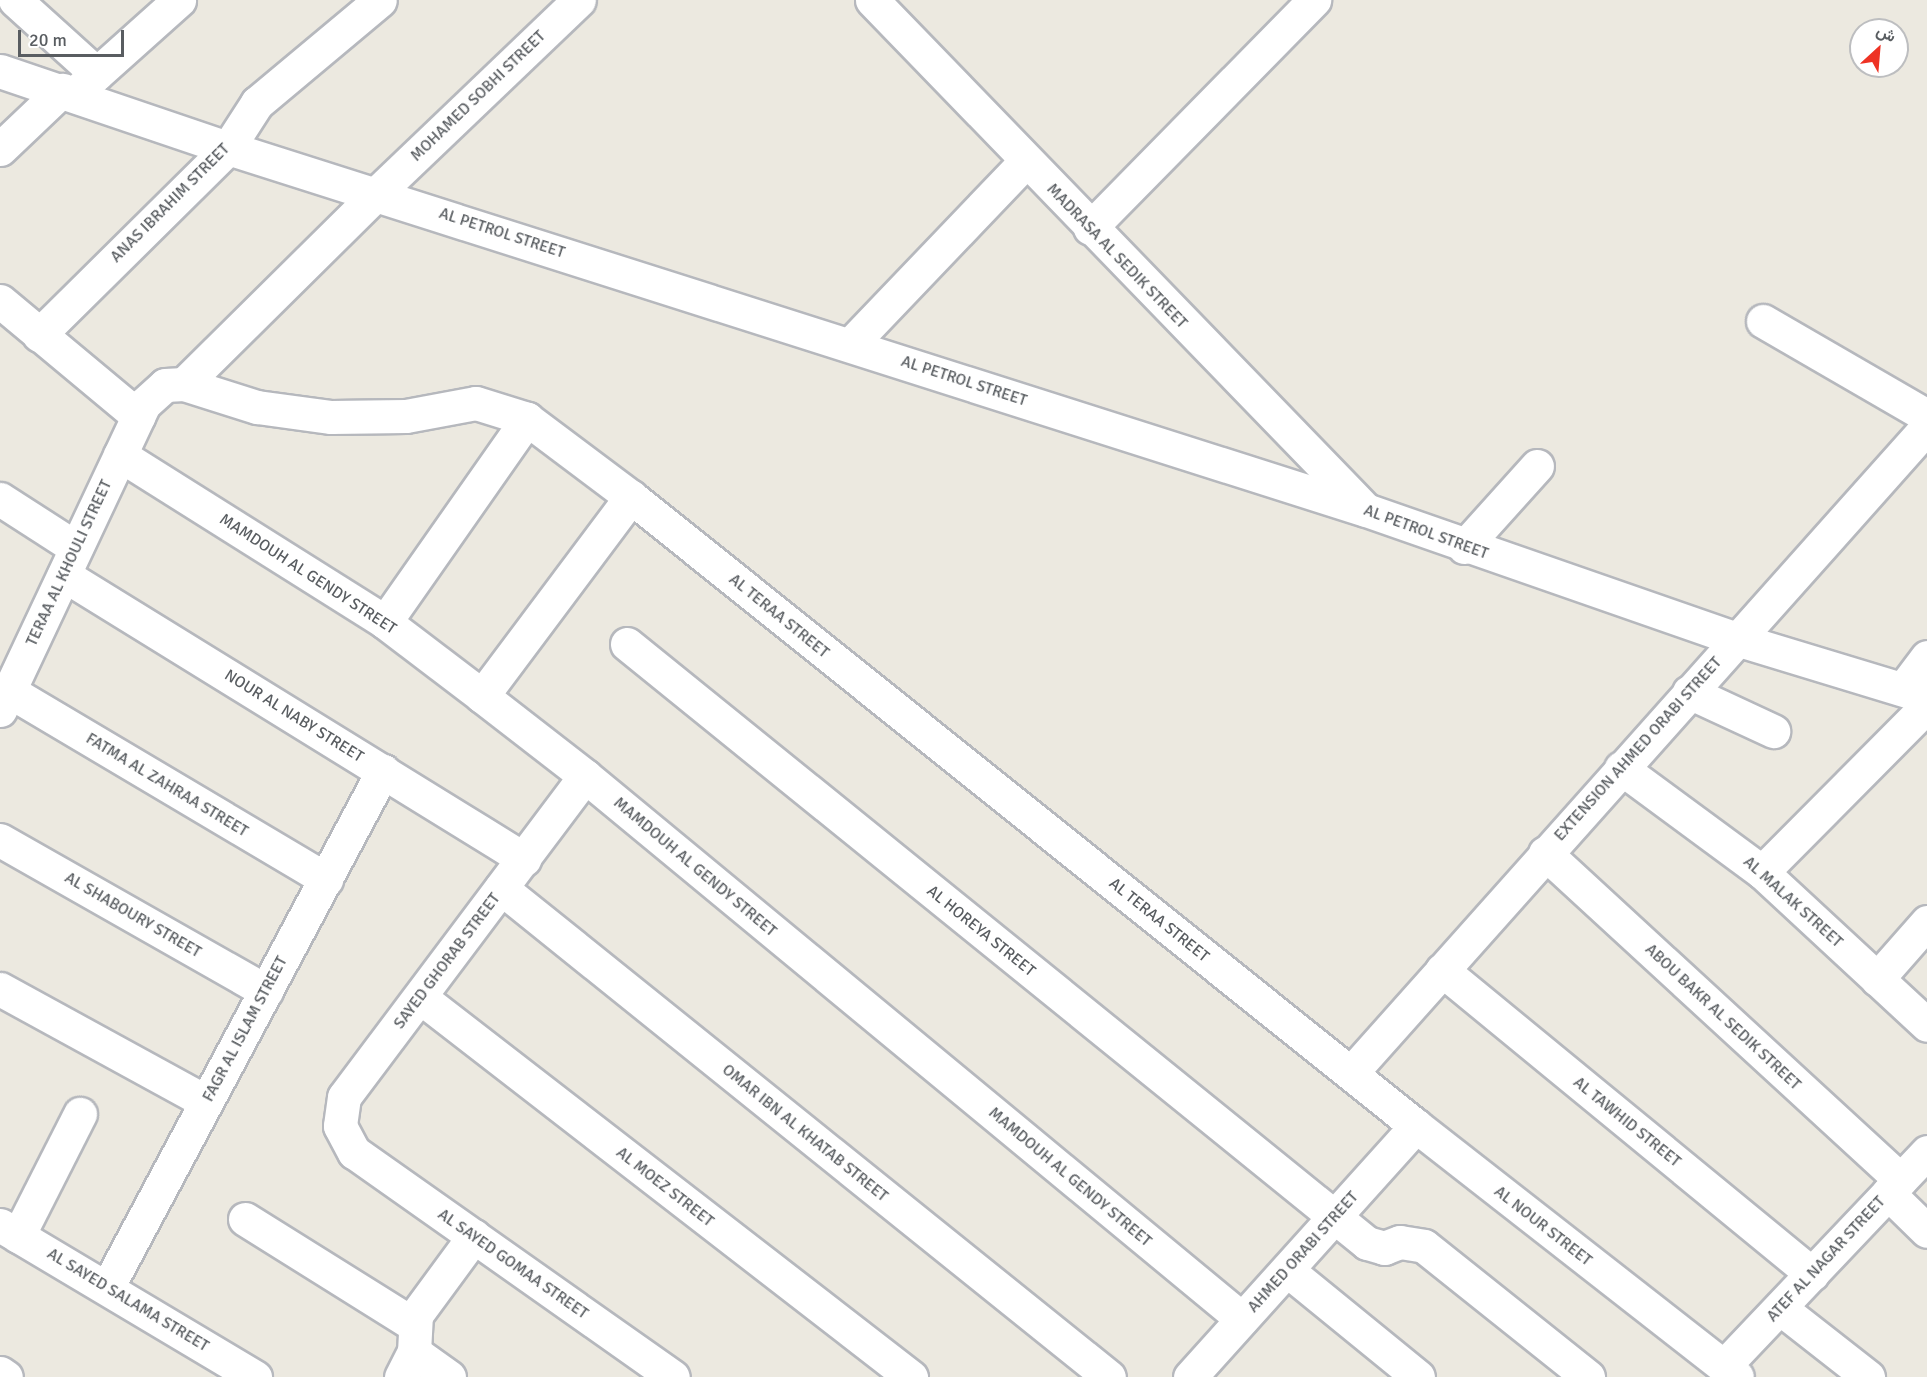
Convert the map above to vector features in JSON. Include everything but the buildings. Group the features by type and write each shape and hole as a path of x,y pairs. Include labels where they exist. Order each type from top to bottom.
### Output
{"street":[{"path":"15,0 77,86"},
{"name":"ANAS IBRAHIM STREET","path":"39,334 228,148 257,103 380,0"},
{"name":"MOHAMED SOBHI STREET","path":"376,193 579,0"},
{"path":"1090,228 1314,0"},
{"path":"0,149 174,2"},
{"name":"MADRASA AL SEDIK STREET","path":"878,2 1025,162 1366,510"},
{"name":"AL PETROL STREET","path":"0,70 77,86 228,148 376,193 1366,510 1464,547 1919,698"},
{"path":"850,345 1025,162"},
{"path":"0,301 138,416 149,399 165,385 184,384 376,193"},
{"path":"1763,321 1927,416"},
{"name":"AL TERAA STREET","path":"184,384 258,407 331,417 406,417 476,403 527,419 630,497 1351,1073"},
{"name":"TERAA AL KHOULI STREET","path":"4,700 12,650 70,561 138,416"},
{"path":"386,622 527,419"},
{"name":"EXTENSION AHMED ORABI STREET","path":"1351,1073 1927,427"},
{"name":"MAMDOUH AL GENDY STREET","path":"120,455 386,622 585,776 1242,1319"},
{"path":"1464,547 1537,466"},
{"path":"482,696 630,497"},
{"name":"NOUR AL NABY STREET","path":"0,499 70,561 383,771 524,859"},
{"name":"AL HOREYA STREET","path":"627,644 1334,1217"},
{"path":"1762,872 1919,698 1927,657"},
{"path":"1689,692 1773,730"},
{"name":"FATMA AL ZAHRAA STREET","path":"4,700 326,879"},
{"name":"AL MALAK STREET","path":"1621,768 1762,872 1927,1026"},
{"name":"FAGR AL ISLAM STREET","path":"108,1286 383,771"},
{"name":"SAYED GHORAB STREET","path":"354,1152 340,1126 344,1097 585,776"},
{"name":"AL SHABOURY STREET","path":"0,840 266,991"},
{"name":"ABOU BAKR AL SEDIK STREET","path":"1545,854 1895,1187 1927,1231"},
{"name":"OMAR IBN AL KHATAB STREET","path":"501,888 1109,1377"},
{"path":"1877,979 1927,922"},
{"name":"AL TAWHID STREET","path":"1442,970 1812,1274"},
{"path":"0,988 206,1102"},
{"name":"AL MOEZ STREET","path":"420,997 911,1377"},
{"name":"AL NOUR STREET","path":"1351,1073 1730,1372"},
{"path":"9,1230 80,1114"},
{"name":"AHMED ORABI STREET","path":"1198,1374 1242,1319 1416,1126"},
{"name":"AL SAYED GOMAA STREET","path":"354,1152 673,1377"},
{"name":"ATEF AL NAGAR STREET","path":"1730,1372 1780,1308 1927,1152"},
{"path":"1334,1217 1367,1242 1384,1248 1400,1242 1424,1246 1588,1377"},
{"path":"245,1219 409,1351 449,1377"},
{"name":"AL SAYED SALAMA STREET","path":"9,1230 108,1286 255,1377"},
{"path":"409,1351 421,1308 474,1236"},
{"path":"1287,1270 1418,1377"},
{"path":"1780,1308 1868,1377"},
{"path":"0,1373 6,1377"}]}
